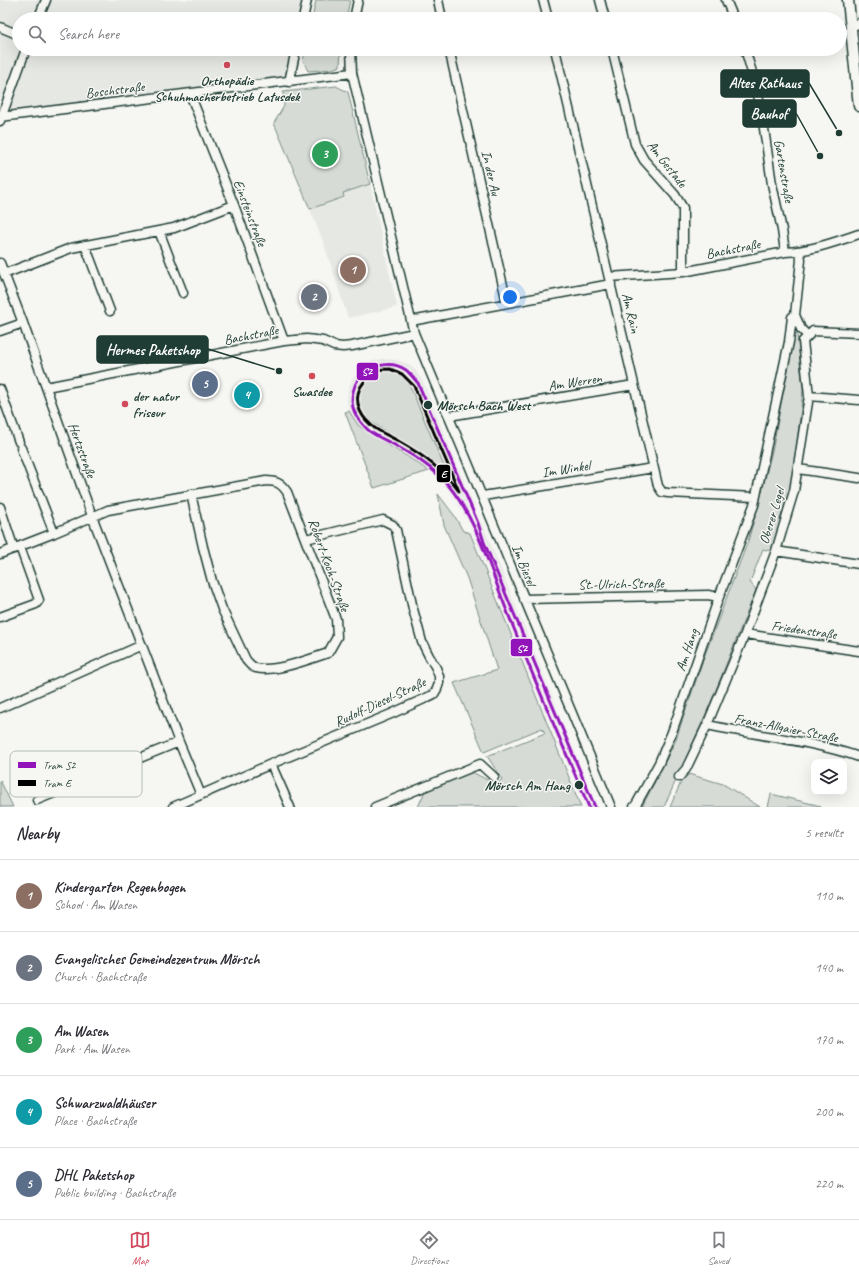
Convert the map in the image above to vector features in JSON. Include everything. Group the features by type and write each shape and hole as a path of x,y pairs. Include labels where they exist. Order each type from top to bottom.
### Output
{"street":[{"path":"41,12 46,0"},
{"path":"304,12 307,0"},
{"path":"355,12 358,0"},
{"path":"438,0 441,12"},
{"path":"543,0 546,12"},
{"path":"600,0 603,12"},
{"path":"726,0 731,12"},
{"path":"848,0 855,24 859,106"},
{"path":"0,28 12,32"},
{"path":"0,119 23,56"},
{"path":"289,82 295,56"},
{"name":"Im Biesel","path":"351,56 352,73 414,332 611,807"},
{"name":"In der Au","path":"451,56 508,302"},
{"name":"Am Rain","path":"557,56 658,486 662,492 668,493 756,497"},
{"name":"Am Gestade","path":"614,56 635,144 644,160 675,195 683,208 683,272"},
{"name":"Gartenstraße","path":"746,56 761,108 772,184 785,252"},
{"name":"Boschstraße","path":"0,119 352,73"},
{"name":"Einsteinstraße","path":"190,94 234,205 284,342"},
{"path":"4,274 71,248 174,228 234,205"},
{"path":"159,231 184,293"},
{"name":"Bachstraße","path":"411,321 610,280 683,272 785,252 800,251 831,244 859,234"},
{"path":"85,245 110,311"},
{"path":"800,251 801,260 795,315 801,329 808,336 812,331 859,333"},
{"name":"Hertzstraße","path":"0,263 92,516 179,742 201,794"},
{"path":"756,497 789,342 792,316 795,315"},
{"path":"0,331 23,323"},
{"name":"Bachstraße","path":"46,387 284,342 306,339 323,341 334,346 343,347 414,332"},
{"name":"Oberer Legel","path":"679,777 686,769 707,726 745,634 776,551 794,491 809,396 803,341 808,336"},
{"name":"Am Werren","path":"449,416 634,385"},
{"path":"0,389 54,533"},
{"path":"809,396 859,400"},
{"name":"Im Winkel","path":"483,496 653,468"},
{"path":"798,469 859,478"},
{"name":"Robert-Koch-Straße","path":"0,554 108,510 191,494 266,481 275,481 282,485 287,492 336,619 337,637 328,653 270,669 255,668 246,660 222,609 203,546 191,494"},
{"name":"Am Hang","path":"634,807 659,763 672,732 756,497"},
{"path":"0,507 39,600 36,604 0,617"},
{"name":"Rudolf-Diesel-Straße","path":"201,794 391,714 434,694 437,689 439,676 422,642 413,609 396,530 392,524 383,520 306,539"},
{"path":"776,551 859,564"},
{"name":"St.-Ulrich-Straße","path":"524,599 708,595 719,597"},
{"name":"Friedenstraße","path":"745,634 859,651"},
{"path":"0,708 142,645"},
{"name":"Franz-Allgaier-Straße","path":"707,726 803,743 844,752 859,757"},
{"path":"142,757 179,742"},
{"path":"271,764 290,807"},
{"path":"375,807 480,764 494,777"},
{"path":"173,807 201,794"},
{"path":"37,800 44,797"}],"shaded area":[{"path":"0,0 307,0 304,12 12,12 12,56 295,56 289,82 190,94 0,110"},
{"path":"316,0 350,0 347,12 313,12"},
{"path":"304,56 341,56 340,66 332,69 308,71 303,60"},
{"path":"336,86 348,92 370,184 343,193 344,197 310,209 274,123 284,106 283,92"},
{"path":"370,184 397,307 348,318 324,244 310,209 344,197 343,193"},
{"path":"797,333 803,390 792,486 771,551 763,549 750,582 756,590 709,707 664,807 642,807 675,742 703,660 748,541 773,447 794,334"},
{"path":"382,359 396,360 407,364 415,370 422,380 480,520 470,525 453,496 440,480 429,471 358,425 349,411 347,400 348,390 352,380 360,370 370,362","holes":["357,406 446,471 442,471 427,459 364,417"]},
{"path":"385,368 399,375 410,386 446,471 442,471 427,459 364,417 357,406 357,393 360,383 373,371"},
{"path":"349,411 358,425 370,434 429,471 374,488 345,412"},
{"path":"438,494 454,515 463,531 470,533 581,807 418,807 425,791 472,772 497,785 502,779 487,756 545,733 542,728 484,752 454,683 497,670 467,578 444,525"},
{"path":"482,523 560,715 549,720 471,528"},
{"path":"561,719 597,807 587,807 552,723"},
{"path":"685,773 723,784 760,807 670,807"},
{"path":"0,780 13,807 0,807"},
{"path":"771,794 817,805 821,807 768,807"}],"tram line":[{"name":"S2","path":"589,807 507,611 476,530 468,515 443,479 422,462 372,433 364,426 356,415 352,404 355,385 366,372 375,367 381,365 396,365 406,370 418,383 478,523 484,542 595,807"},
{"name":"E","path":"390,369 402,374 414,386 459,491 446,476 425,458 397,440 377,430 366,421 363,416 358,405 358,393 360,387 374,372 390,369"}],"place":[{"name":"Orthopädie Schuhmacherbetrieb Latusdek","path":"227,65"},
{"name":"Altes Rathaus","path":"839,133"},
{"name":"Am Wasen","path":"325,154"},
{"name":"Bauhof","path":"820,156"},
{"name":"Kindergarten Regenbogen","path":"353,270"},
{"name":"Evangelisches Gemeindezentrum Mörsch","path":"314,297"},
{"name":"Hermes Paketshop","path":"279,371"},
{"name":"Swasdee","path":"312,376"},
{"name":"DHL Paketshop","path":"205,384"},
{"name":"Schwarzwaldhäuser","path":"247,395"},
{"name":"der natur friseur","path":"125,404"},
{"name":"Mörsch Bach West","path":"428,405"},
{"name":"Mörsch Am Hang","path":"579,785"}]}
